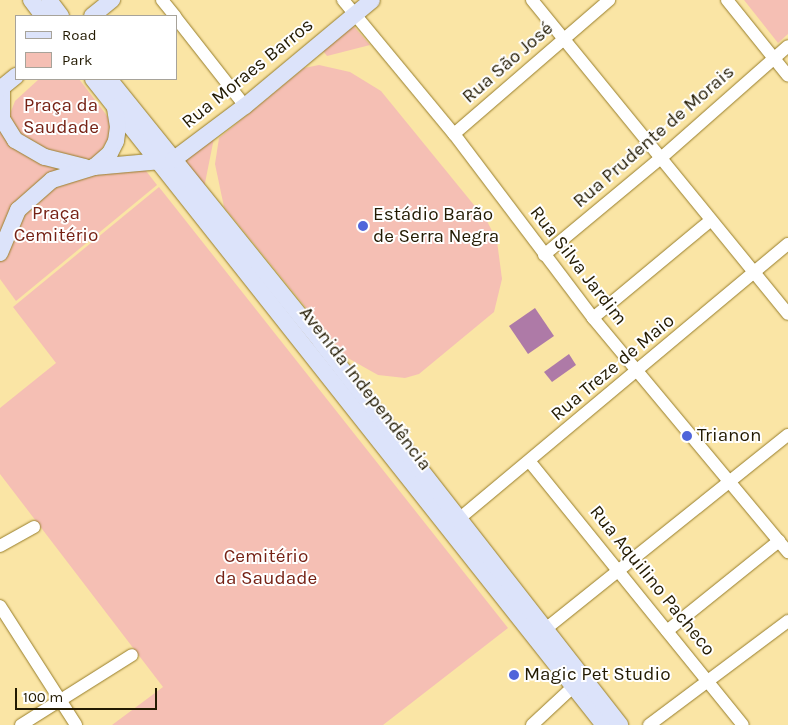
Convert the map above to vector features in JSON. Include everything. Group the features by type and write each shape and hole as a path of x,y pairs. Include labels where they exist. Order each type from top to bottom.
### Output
{"main road":[{"path":"31,0 42,15"},
{"path":"49,0 60,15"},
{"path":"93,15 112,0"},
{"name":"Rua Moraes Barros","path":"166,161 245,106 372,0"},
{"path":"15,77 1,88 2,119 14,140 60,163 93,167 166,161"},
{"name":"Avenida Independência","path":"94,80 114,105 166,161 460,518 540,632 574,686 604,725"},
{"name":"Avenida Independência","path":"110,80 166,161 350,403 540,632 620,725"},
{"path":"0,253 18,210 38,191 52,180 93,167 105,159 116,141 118,128 114,105"},
{"path":"350,403 364,414 442,511 460,518"}],"street":[{"path":"162,0 174,15"},
{"name":"Rua Silva Jardim","path":"342,0 454,134 593,318 732,481 788,552"},
{"path":"532,0 788,314"},
{"name":"Rua São José","path":"454,134 609,0"},
{"path":"727,0 788,76"},
{"path":"178,20 245,106"},
{"name":"Rua Prudente de Morais","path":"544,255 661,158 788,46"},
{"path":"593,318 712,220"},
{"name":"Rua Treze de Maio","path":"460,518 638,372 753,271 788,244"},
{"path":"540,632 788,435"},
{"name":"Rua Aquilino Pacheco","path":"530,462 619,568 743,725"},
{"path":"0,546 34,527"},
{"path":"667,631 779,541"},
{"path":"0,606 76,725"},
{"path":"648,725 709,682 788,621"},
{"path":"22,725 132,655"},
{"path":"532,725 574,686"}],"green space":[{"path":"744,0 788,0 788,34 778,43"},
{"path":"350,22 370,45 327,56 320,47"},
{"name":"Estádio Barão de Serra Negra","path":"319,65 350,72 381,91 487,221 497,241 502,279 494,312 419,374 405,378 378,375 346,357 224,207 215,164 219,138 304,68"},
{"name":"Praça da Saudade","path":"38,80 80,80 110,121 109,138 95,159 82,159 44,150 15,131 10,114 15,101"},
{"path":"0,128 58,168 0,234"},
{"path":"215,133 204,188 181,158"},
{"name":"Praça Cemitério","path":"143,167 157,185 16,301 0,279 0,261 16,225 35,198 71,178"},
{"name":"Cemitério da Saudade","path":"159,187 508,628 383,725 112,725 163,687 0,474 0,408 56,363 13,307"}],"shaded area":[{"path":"535,308 554,336 528,354 509,326"},
{"path":"569,354 576,365 552,382 544,372"}],"place":[{"name":"Estádio Barão de Serra Negra","path":"363,226"},
{"name":"Trianon","path":"687,436"},
{"name":"Magic Pet Studio","path":"514,675"}]}
